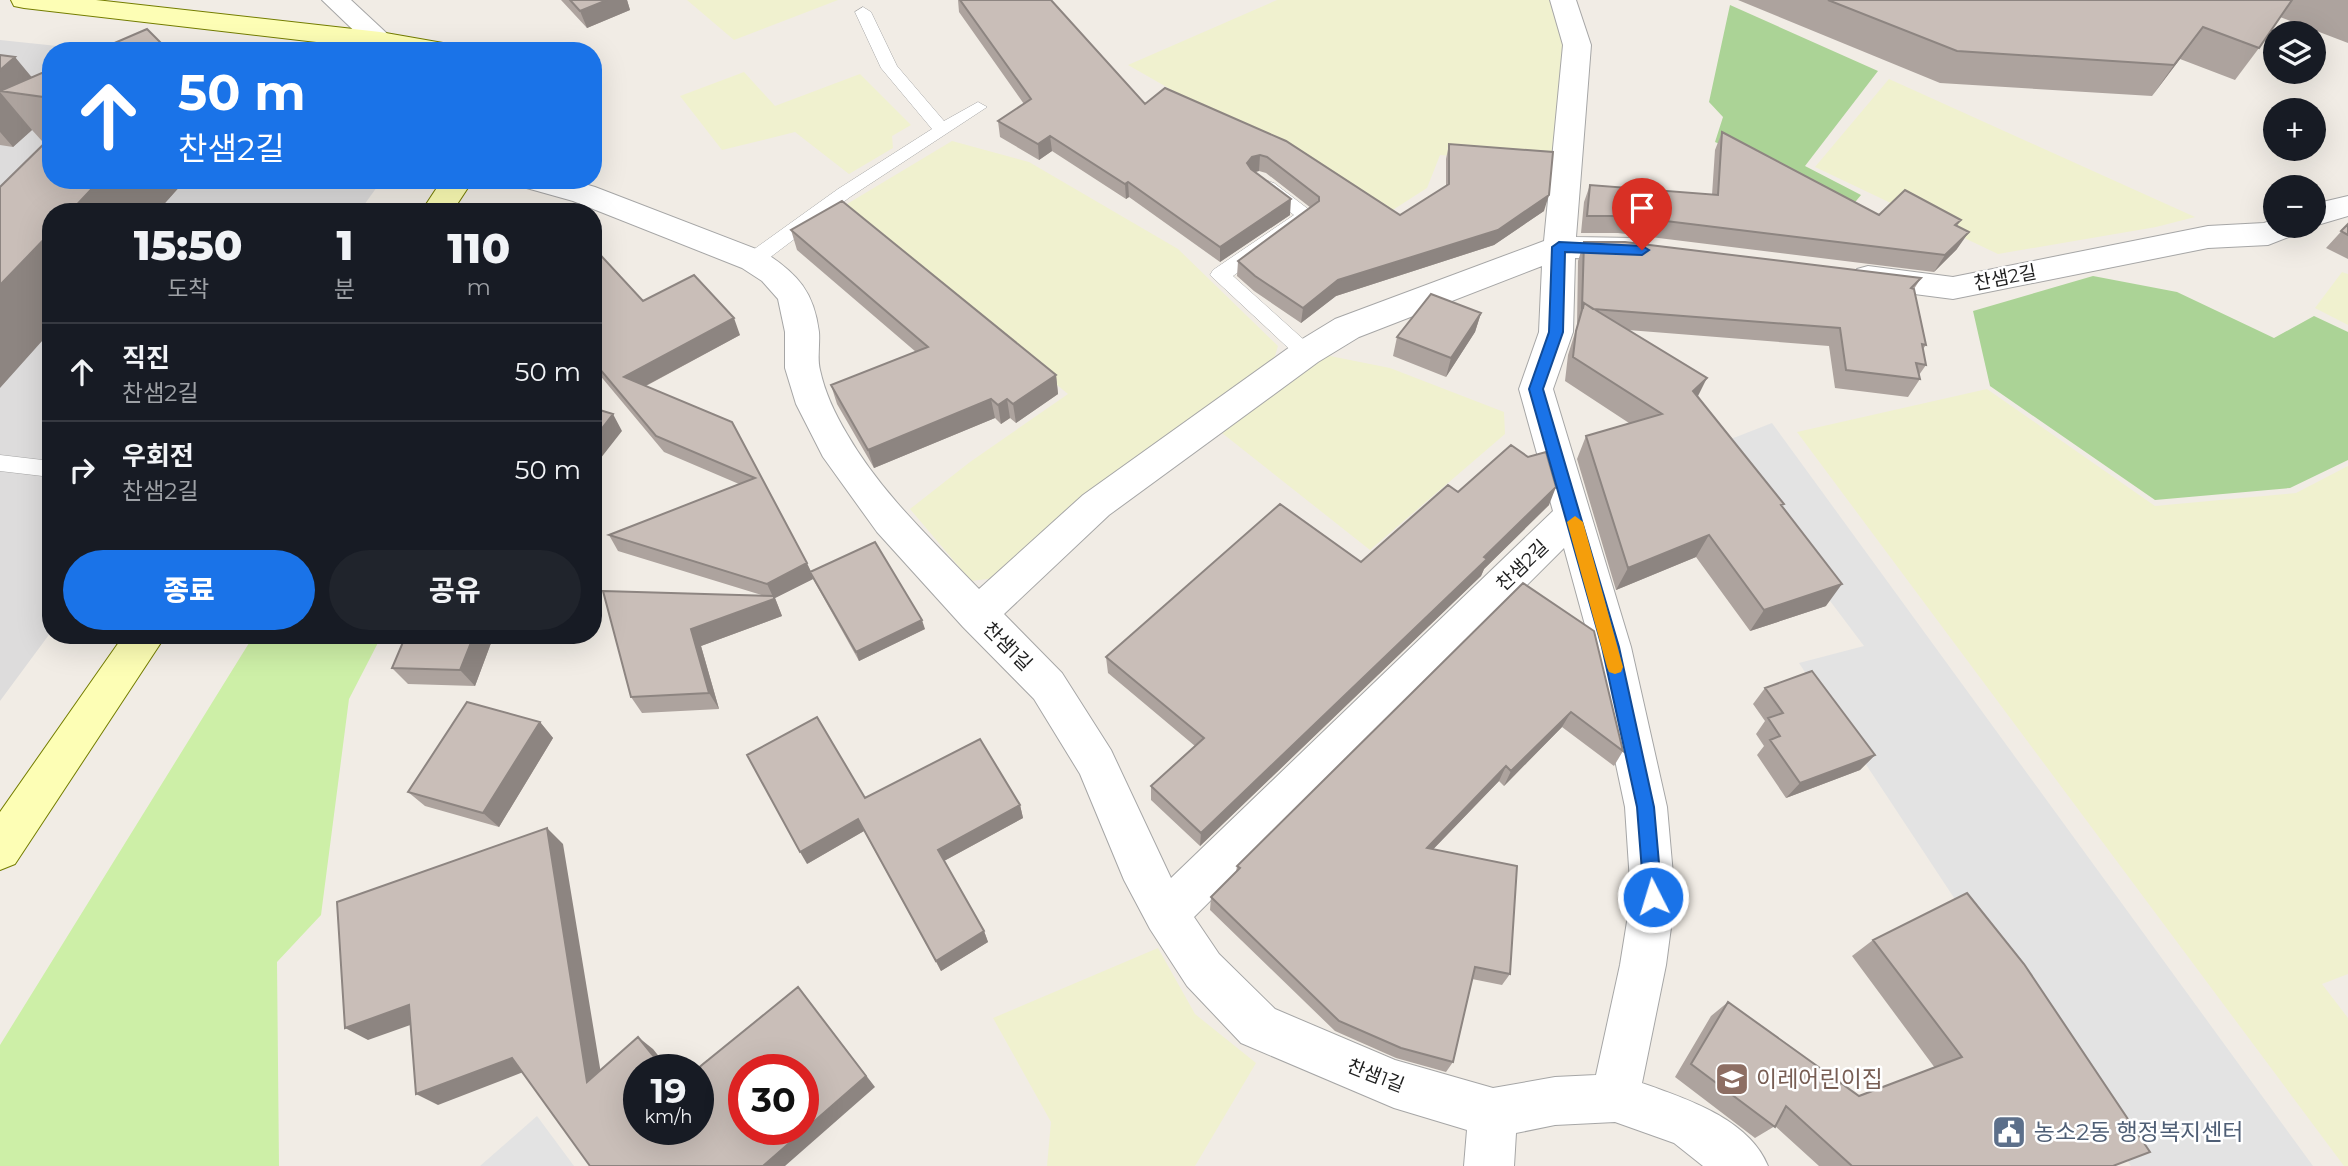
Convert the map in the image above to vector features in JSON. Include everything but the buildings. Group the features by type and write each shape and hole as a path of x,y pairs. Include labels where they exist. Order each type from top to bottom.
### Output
{"street":[{"path":"24,0 391,42"},
{"path":"335,0 380,40"},
{"path":"1563,0 1577,46 1559,247 1556,332 1536,389 1611,647 1646,807 1653,897 1643,965 1615,1098"},
{"name":"찬샘1길","path":"566,189 753,260 773,273 794,295 802,332 802,368 813,404 836,447 890,521 977,615 1048,686 1096,763 1140,865 1166,914 1203,970 1258,1026 1394,1084 1493,1113 1555,1101 1615,1098 1689,1124 1743,1166"},
{"path":"2326,211 2348,206"},
{"name":"찬샘2길","path":"1829,273 1953,288 2195,240 2263,234"},
{"path":"977,615 1096,505 1306,353 1347,328 1559,247 1618,247 1666,253"},
{"name":"찬샘2길","path":"1166,914 1573,515"},
{"path":"0,849 140,644"},
{"path":"1489,1166 1493,1113"}],"lane":[{"path":"863,12 889,68 943,130"},
{"path":"753,260 844,193 978,107"},
{"path":"1258,179 1307,215 1220,275 1306,353"},
{"path":"0,463 42,468"}],"shaded area":[{"path":"0,40 42,44 42,189 376,189 365,203 42,203 42,644 0,701"},
{"path":"1772,423 2313,1166 2131,1166 1799,663 1864,646 1713,446"},
{"path":"537,1116 574,1166 480,1166"}],"green space":[{"path":"687,0 838,0 734,40"},
{"path":"1277,0 1551,0 1563,46 1554,163 1440,155 1427,188 1388,213 1128,65"},
{"path":"1730,5 1878,71 1805,166 1861,195 1847,212 1750,157 1715,142 1723,117 1709,102"},
{"path":"744,72 775,106 860,74 911,125 892,136 893,148 849,174 795,132 722,150 680,96"},
{"path":"1889,79 2195,217 2156,227 1998,254 1815,167"},
{"path":"952,141 1029,162 1178,249 1278,346 1272,366 996,578 971,581 910,509 970,462 1068,394 842,207"},
{"path":"2342,272 2348,274 2348,325 2315,308"},
{"path":"2093,276 2177,292 2274,338 2314,316 2348,332 2348,460 2290,488 2155,500 1990,386 1973,311"},
{"path":"1325,355 1390,368 1504,412 1505,434 1370,550 1222,433"},
{"path":"1987,389 2155,506 2296,493 2348,466 2348,974 2322,984 2348,1018 2348,1166 2344,1166 1797,432"},
{"path":"248,644 377,644 349,699 321,915 277,962 279,1166 0,1166 0,1045"},
{"path":"1158,948 1195,1014 1256,1063 1195,1166 1047,1166 1051,1122 993,1018"}],"slow traffic":[{"path":"1575,522 1615,667"}],"place":[{"name":"이레어린이집","path":"1732,1079"},
{"name":"농소2동 행정복지센터","path":"2009,1132"}],"route":[{"path":"1642,250 1618,247 1559,247 1556,332 1536,389 1611,647 1646,807 1653,897"}]}
